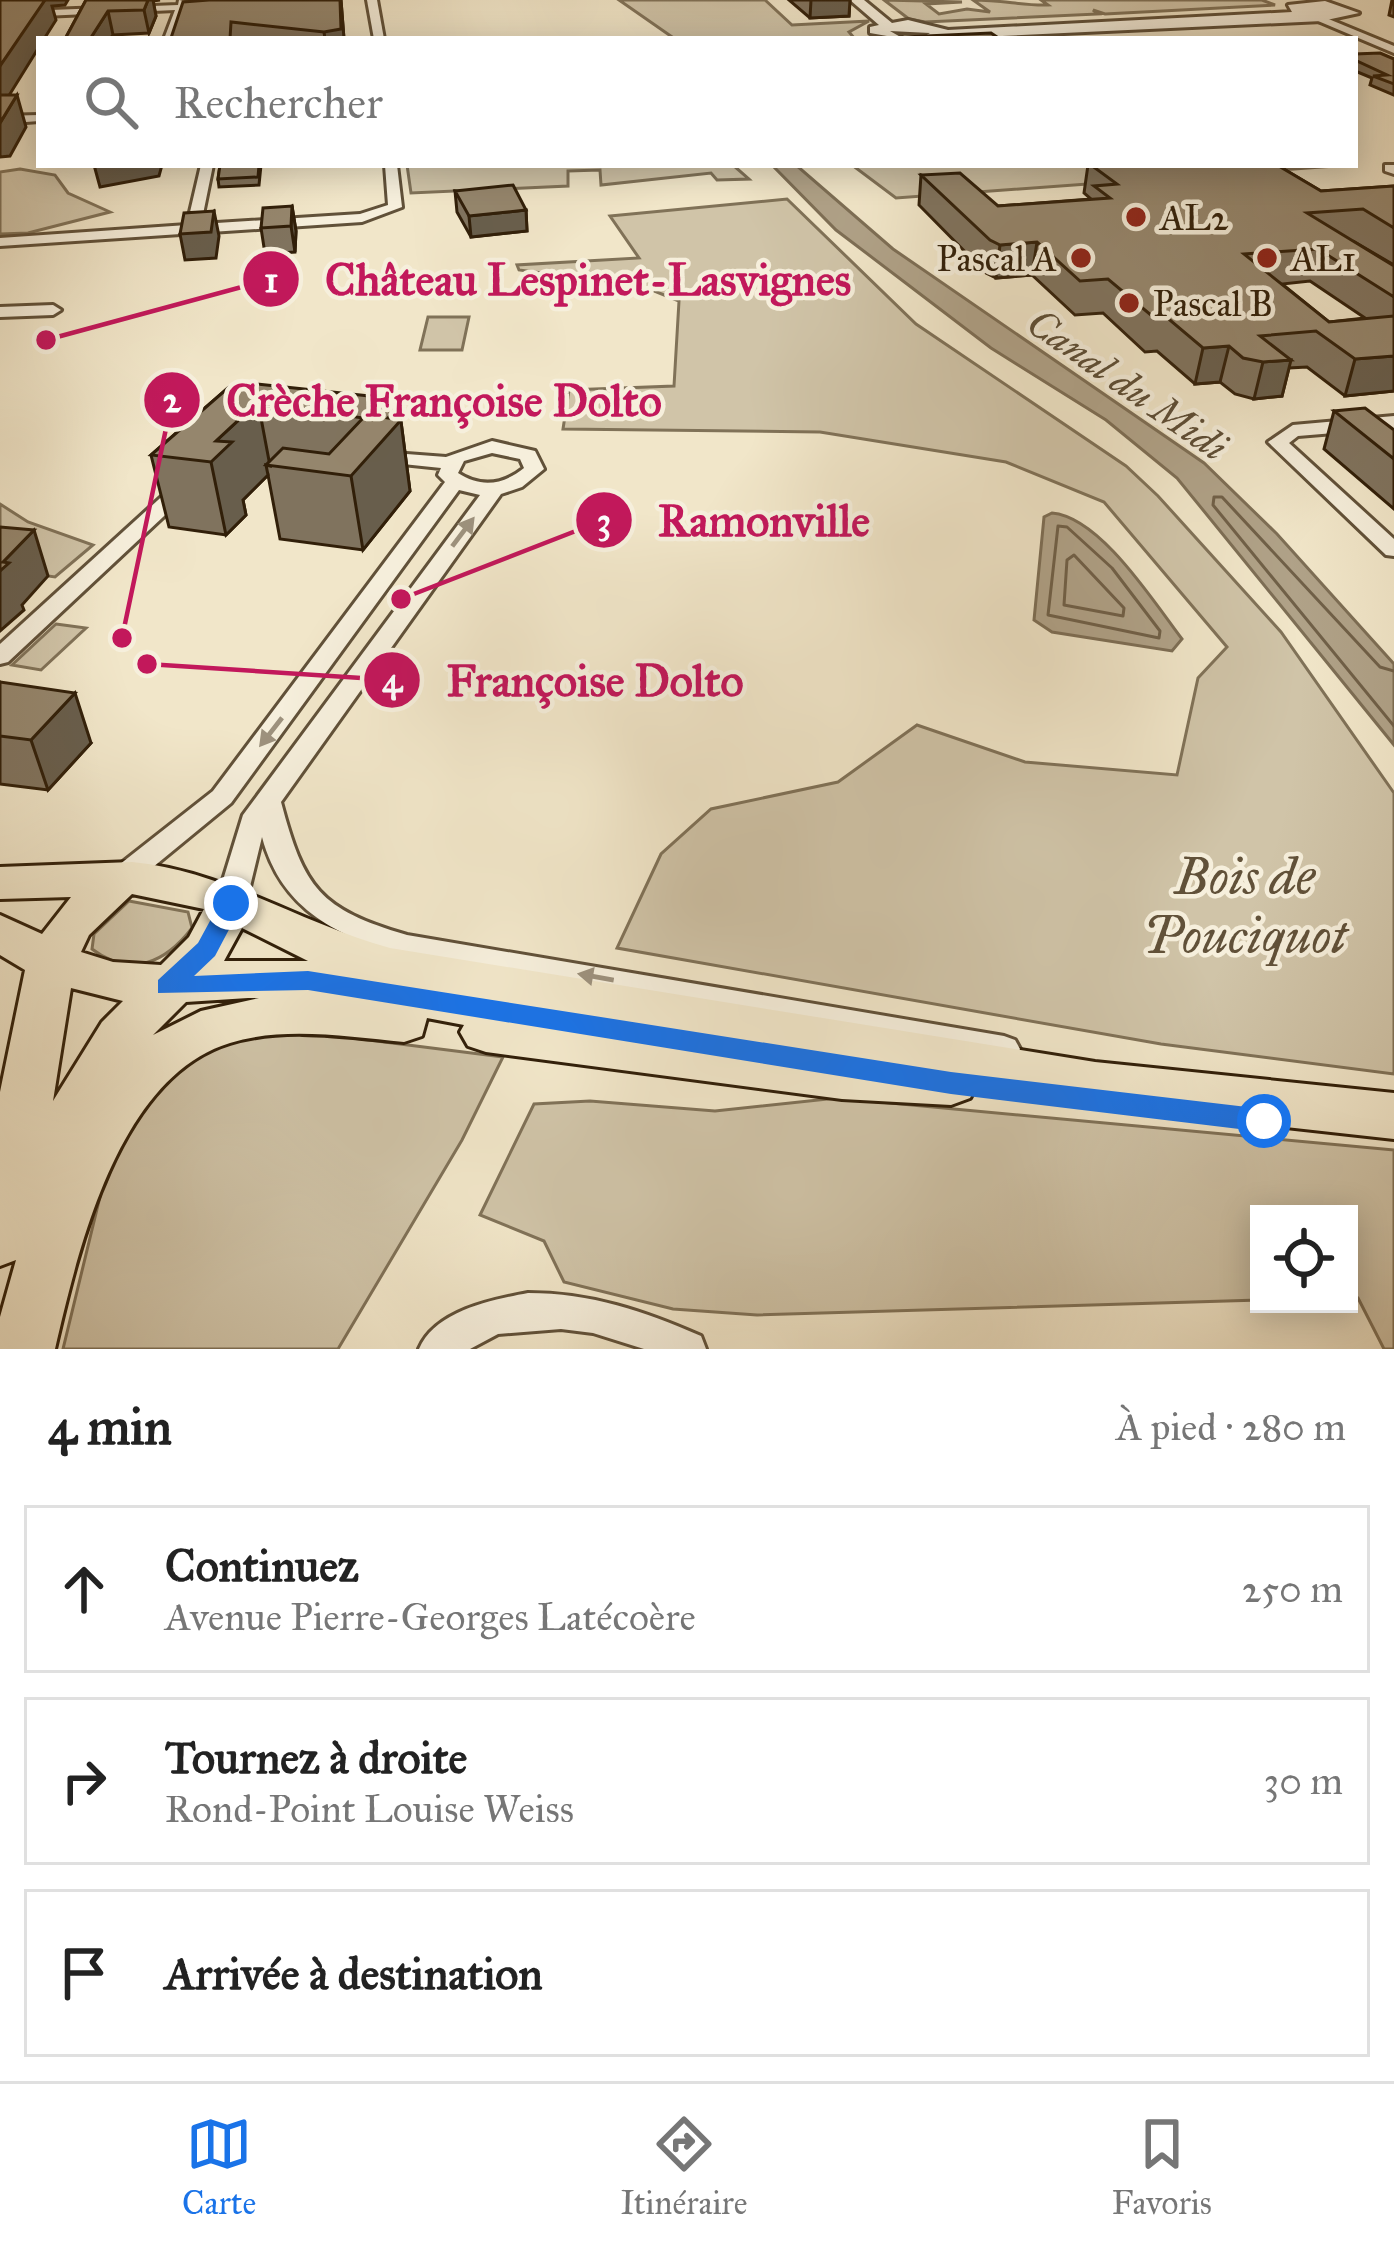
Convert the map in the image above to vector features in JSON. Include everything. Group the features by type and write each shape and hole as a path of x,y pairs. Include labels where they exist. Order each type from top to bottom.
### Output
{"main road":[{"path":"23,1349 27,1236 51,962 71,923 120,879"},
{"path":"0,883 171,882 231,903 311,943 390,966 1095,1084 1394,1116"},
{"path":"27,1236 84,1091 120,1036 207,949 231,903"},
{"path":"0,933 94,980 167,987 308,980 951,1083 1394,1132"},
{"path":"27,1236 129,1087 178,1045 248,1016 345,1015 842,1077 951,1083"}],"street":[{"path":"372,0 378,36"},
{"path":"856,0 887,25"},
{"path":"874,0 934,33 1312,12 1345,17 1394,47"},
{"path":"1277,0 1394,47"},
{"path":"0,15 183,3 220,5"},
{"path":"171,36 183,3"},
{"path":"934,33 1291,5"},
{"path":"887,36 874,32 887,25 915,24"},
{"path":"0,120 36,118"},
{"path":"194,222 206,168"},
{"path":"0,242 194,222 382,213 396,204 391,168"},
{"path":"0,312 53,310"},
{"path":"1394,422 1293,431 1276,442 1394,550"},
{"path":"120,879 222,797 466,452 492,447 532,459 530,475 495,488 253,820 231,903"},
{"path":"355,453 452,473 495,488"},
{"path":"0,657 199,473"},
{"path":"266,801 277,857 290,880 322,909 370,932 470,955 937,1035 1247,1101"},
{"path":"438,1349 477,1323 506,1312 546,1310 610,1318 687,1349"}],"green space":[{"path":"619,0 765,0 792,25 869,21 849,32 852,36 671,36"},
{"path":"884,0 962,2 926,4 939,14 967,9 990,12 973,0 1048,5 1041,0 1262,0 1275,5 1105,14 1093,10 1098,14 925,22 909,19"},
{"path":"407,168 736,168 749,179 717,180 711,173 601,185 600,170 568,171 568,186 411,193"},
{"path":"856,168 1308,168 896,198"},
{"path":"20,169 55,175 68,193 110,212 28,233 0,234 0,172"},
{"name":"Bois de Pouciquot","path":"787,199 916,324 1126,466 1158,496 1281,632 1394,793 1394,1074 1161,1044 617,948 661,854 711,809 838,782 917,725 1025,762 1177,775 1198,678 1227,647 1104,502 1006,462 820,432 563,429 569,390 674,386 679,301 642,286 519,270 517,265 639,258 610,216"},
{"path":"428,317 469,317 462,350 420,350"},
{"path":"0,504 28,522 93,545 55,577 0,569"},
{"path":"56,624 86,628 41,670 12,665"},
{"path":"129,901 188,912 192,928 171,950 147,962 134,965 106,958 92,949 94,934"},
{"path":"297,1031 503,1057 462,1140 338,1349 63,1349 115,1135 185,1061 248,1034"},
{"path":"837,1098 1394,1150 1394,1349 1384,1349 1358,1298 1358,1205 1250,1205 1250,1300 757,1315 673,1309 564,1282 544,1241 480,1215 534,1104 590,1101 715,1111"}],"water":[{"path":"775,168 799,168 893,249 1204,463 1277,534 1394,664 1394,745 1177,478 1106,420 991,348 836,230"},
{"path":"1052,513 1088,529 1124,563 1182,639 1172,651 1052,632 1034,620 1044,517"}],"building":[{"path":"0,0 45,0 0,66"},
{"path":"86,0 148,0 144,10 108,11 92,36 67,36"},
{"path":"340,0 341,29 324,32 231,22 230,36 172,36 183,2"},
{"path":"991,33 996,36 925,36"},
{"path":"1380,53 1394,59 1394,84 1373,76 1387,75 1358,61 1358,54"},
{"path":"0,95 17,95 0,123"},
{"path":"220,168 259,168 258,177 218,179"},
{"path":"1095,168 1282,168 1321,191 1394,186 1394,228 1363,209 1307,213 1394,266 1394,297 1318,249 1244,254 1329,322 1394,316 1394,356 1355,359 1316,331 1260,336 1291,360 1263,362 1243,358 1229,346 1203,348 1164,315 1152,316 1108,279 1080,281 1037,242 1000,245 990,240 921,175 960,173 998,206 1110,198 1094,186 1117,184"},
{"path":"513,185 526,210 469,216 455,191"},
{"path":"292,206 291,226 261,228 263,208"},
{"path":"214,211 211,232 180,234 184,213"},
{"path":"257,384 388,398 383,404 399,406 388,418 401,420 351,476 266,465 283,448 329,454 363,418 258,402 216,441 232,442 211,462 151,455 229,387"},
{"path":"1365,408 1394,430 1394,459 1334,411"},
{"path":"0,527 34,530 0,571"},
{"path":"0,682 75,693 31,740 0,736"}],"place":[{"name":"AL2","path":"1136,217"},
{"name":"Pascal A","path":"1081,258"},
{"name":"AL1","path":"1267,258"},
{"name":"Pascal B","path":"1129,303"},
{"name":"Château Lespinet-Lasvignes","path":"46,340"},
{"name":"Ramonville","path":"401,599"},
{"name":"Crèche Françoise Dolto","path":"122,638"},
{"name":"Françoise Dolto","path":"147,664"}],"route":[{"path":"231,903 207,949 167,987 308,980 951,1083 1264,1121"}],"water label":[{"name":"Canal du Midi","path":"1128,384"}]}
